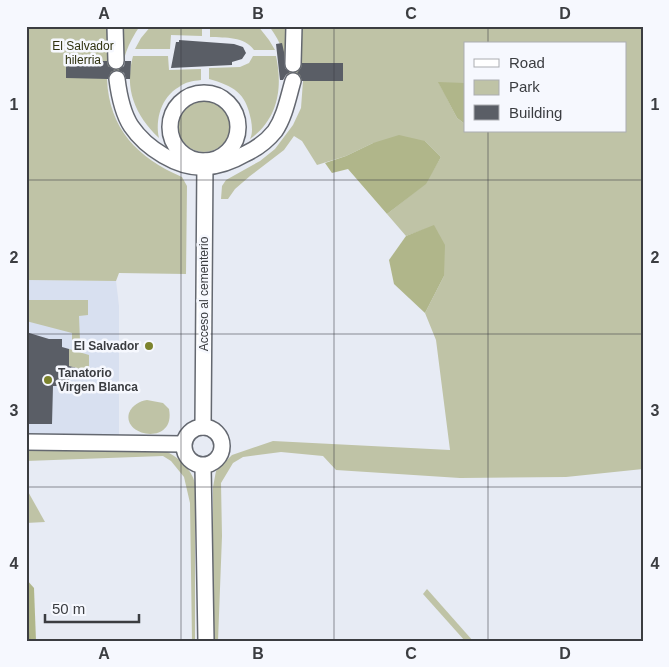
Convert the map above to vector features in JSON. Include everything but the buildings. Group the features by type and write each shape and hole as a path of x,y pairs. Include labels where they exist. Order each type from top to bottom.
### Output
{"street":[{"path":"115,26 116,61"},
{"path":"293,64 294,26"},
{"path":"116,79 125,113 131,126 142,140 173,160 191,166 204,164 220,165 239,158 256,148 274,131 285,112 293,81"},
{"path":"205,93 218,96 229,104 236,116 238,129 235,142 227,152 204,164 190,158 179,150 172,139 170,126 173,113 180,102 192,96 205,93"},
{"name":"Acceso al cementerio","path":"203,427 204,164"},
{"path":"203,427 216,431 220,437 222,450 216,461 210,465 203,466 189,460 183,444 190,432 196,428 203,427"},
{"path":"26,442 183,444"},
{"path":"203,466 206,641"}],"shaded area":[{"path":"26,280 116,281 119,306 119,450 26,450"}],"green space":[{"name":"El Salvador hilerria","path":"26,26 140,26 126,51 121,79 107,79 109,97 113,113 129,140 152,161 182,177 187,186 186,274 119,273 116,281 26,280"},
{"path":"151,26 202,26 202,36 171,35 170,49 135,49"},
{"path":"210,26 258,26 275,50 254,50 250,45 240,40 210,37"},
{"path":"269,26 643,26 643,469 566,477 460,478 336,470 323,456 281,452 243,457 233,463 221,483 222,536 218,641 213,641 213,487 216,471 232,455 273,441 450,450 436,340 425,313 444,276 434,226 406,236 387,214 425,184 441,157 425,141 373,143 346,156 317,165 302,141 294,136 284,150 235,189 228,199 221,199 222,186 226,180 260,161 275,149 293,125 301,108 303,81 288,81 283,52"},
{"path":"133,56 168,56 169,70 201,69 201,80 181,85 173,91 164,103 158,124 159,138 144,120 134,101 130,80"},
{"path":"253,56 276,56 279,80 276,102 272,112 267,122 250,139 252,125 246,103 232,88 209,79 209,68 240,67 249,63"},
{"path":"438,82 464,83 464,123 457,118"},
{"path":"199,100 209,100 219,104 226,111 230,126 226,141 219,148 209,152 199,152 189,148 182,141 178,131 178,121 182,111 189,104"},
{"path":"399,135 425,141 441,157 426,184 387,214 348,169 332,173 325,163 346,156 373,143"},
{"path":"434,225 445,245 444,276 425,313 394,284 389,260 406,236"},
{"path":"26,300 88,300 88,315 79,316 80,341 72,340 72,333 26,321"},
{"path":"69,349 89,355 89,369 82,370 69,366"},
{"path":"147,400 163,403 169,409 169,421 165,429 158,433 140,432 133,428 129,421 129,413 132,408 139,402"},
{"path":"26,450 163,450 178,459 187,468 195,483 195,641 192,641 190,503 184,477 171,461 163,456 26,461"},
{"path":"26,488 45,522 26,523"},
{"path":"26,579 34,588 36,641 26,641"},
{"path":"427,589 473,641 465,641 423,594"}],"waterway":[{"path":"26,625 29,641"}],"place":[{"name":"El Salvador","path":"149,346"},
{"name":"Tanatorio Virgen Blanca","path":"48,380"}]}
